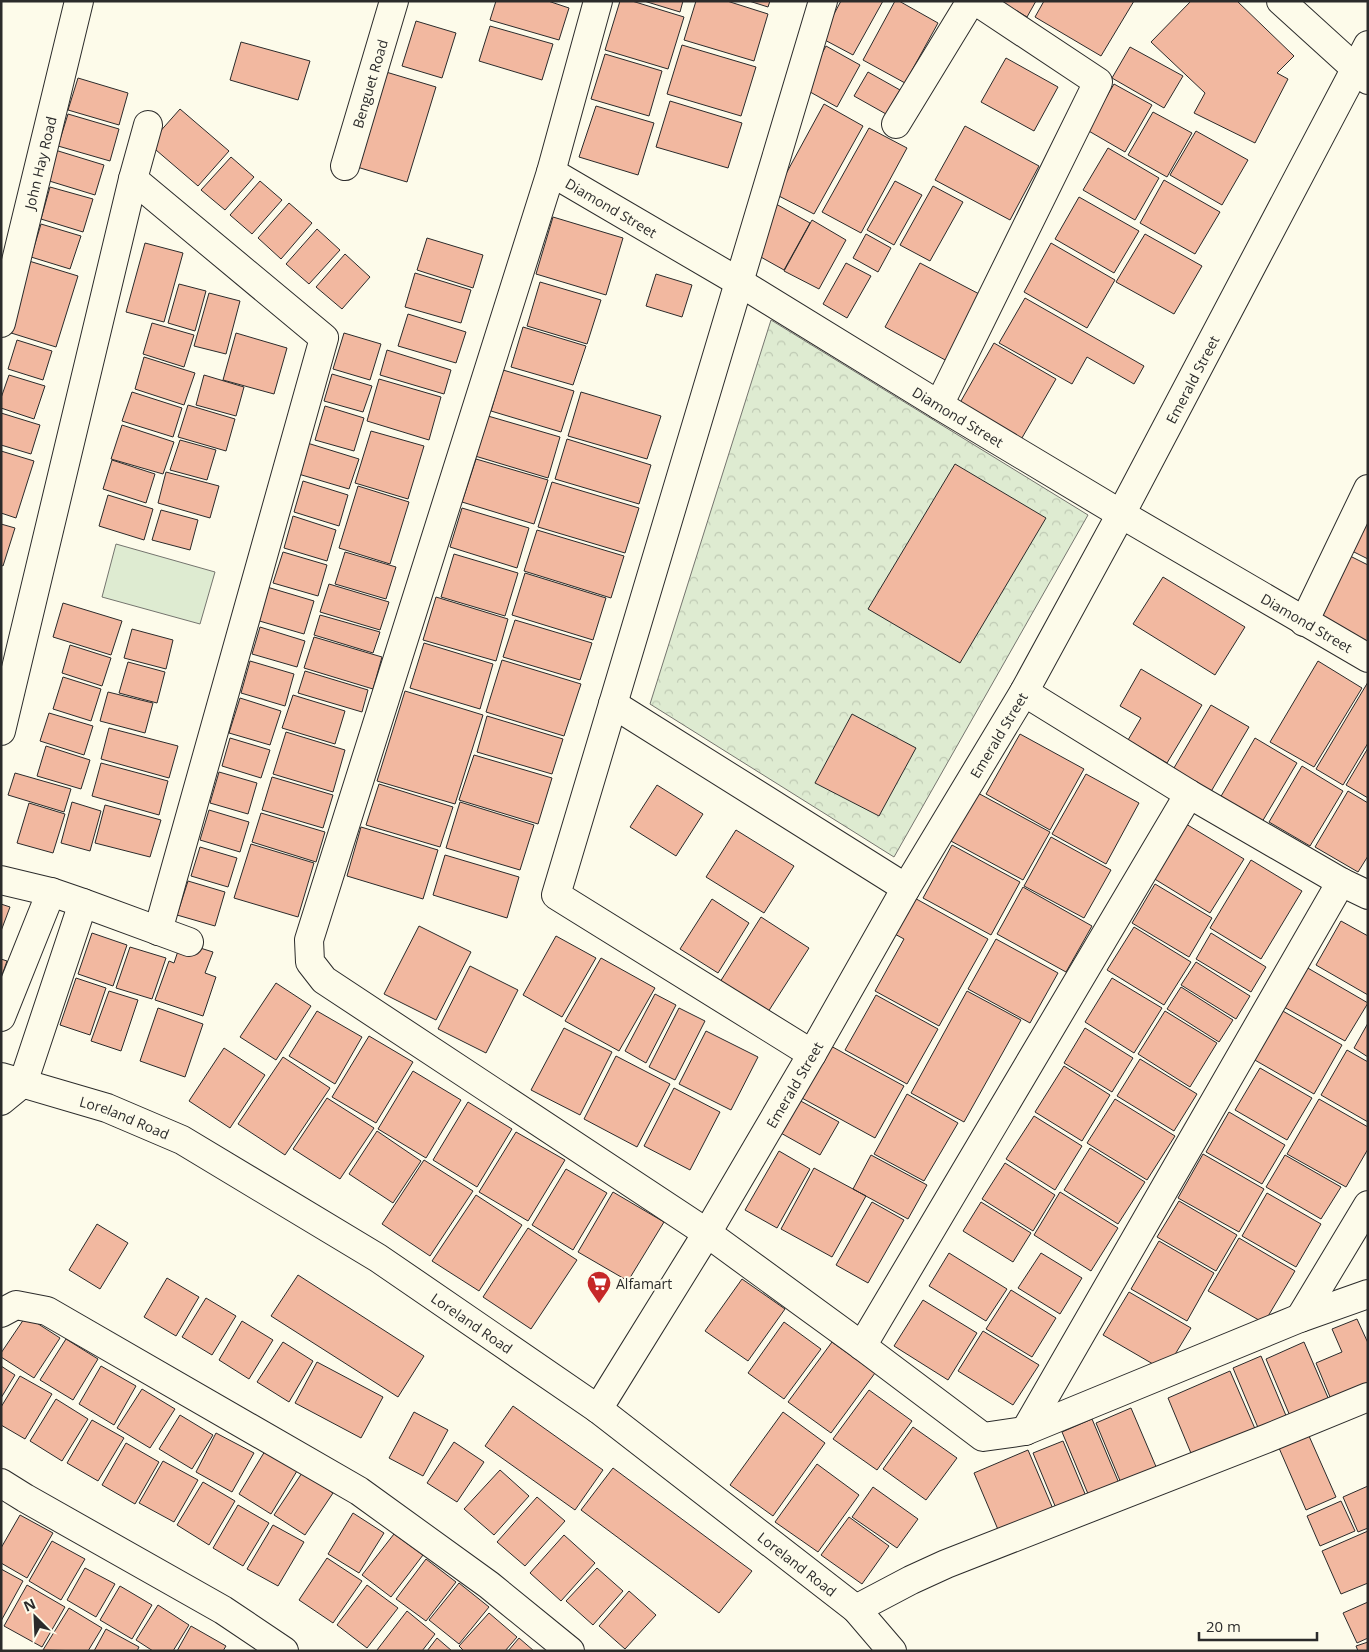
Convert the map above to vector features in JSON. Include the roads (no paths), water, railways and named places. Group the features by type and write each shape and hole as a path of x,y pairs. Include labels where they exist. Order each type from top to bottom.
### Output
{"street":[{"name":"John Hay Road","path":"1,323 79,1"},
{"name":"Benguet Road","path":"345,166 394,1"},
{"path":"598,1 552,172 310,940 310,962 324,980 707,1233 983,1437 1025,1431 1300,1318 1368,1294"},
{"path":"812,1054 556,895 823,1"},
{"path":"896,124 971,1"},
{"path":"939,405 1098,82 976,1"},
{"path":"1281,1 1364,64"},
{"name":"Emerald Street","path":"598,1409 707,1233 812,1054 906,888 1024,692 1364,64"},
{"path":"1,731 133,179 148,125"},
{"name":"Diamond Street","path":"552,172 739,282 1121,514 1368,658"},
{"path":"133,179 324,338 158,932"},
{"path":"1304,622 1368,489"},
{"path":"1024,692 1188,794 1341,882 1368,895"},
{"path":"613,704 906,888"},
{"path":"862,1346 1188,794"},
{"path":"1,880 83,902 158,932 189,942"},
{"path":"1025,1431 1341,882"},
{"path":"1,1017 51,892"},
{"path":"1,1101 12,1080 83,902"},
{"name":"Loreland Road","path":"12,1080 107,1108 182,1140 378,1258 598,1409 856,1608 892,1651"},
{"path":"1300,1318 1368,1204"},
{"path":"1,1313 16,1305 47,1311 359,1491 489,1585 570,1651"},
{"path":"856,1608 946,1564 1368,1397"},
{"path":"1,1483 223,1610 284,1651"}],"place":[{"name":"Alfamart","path":"599,1304"}]}
